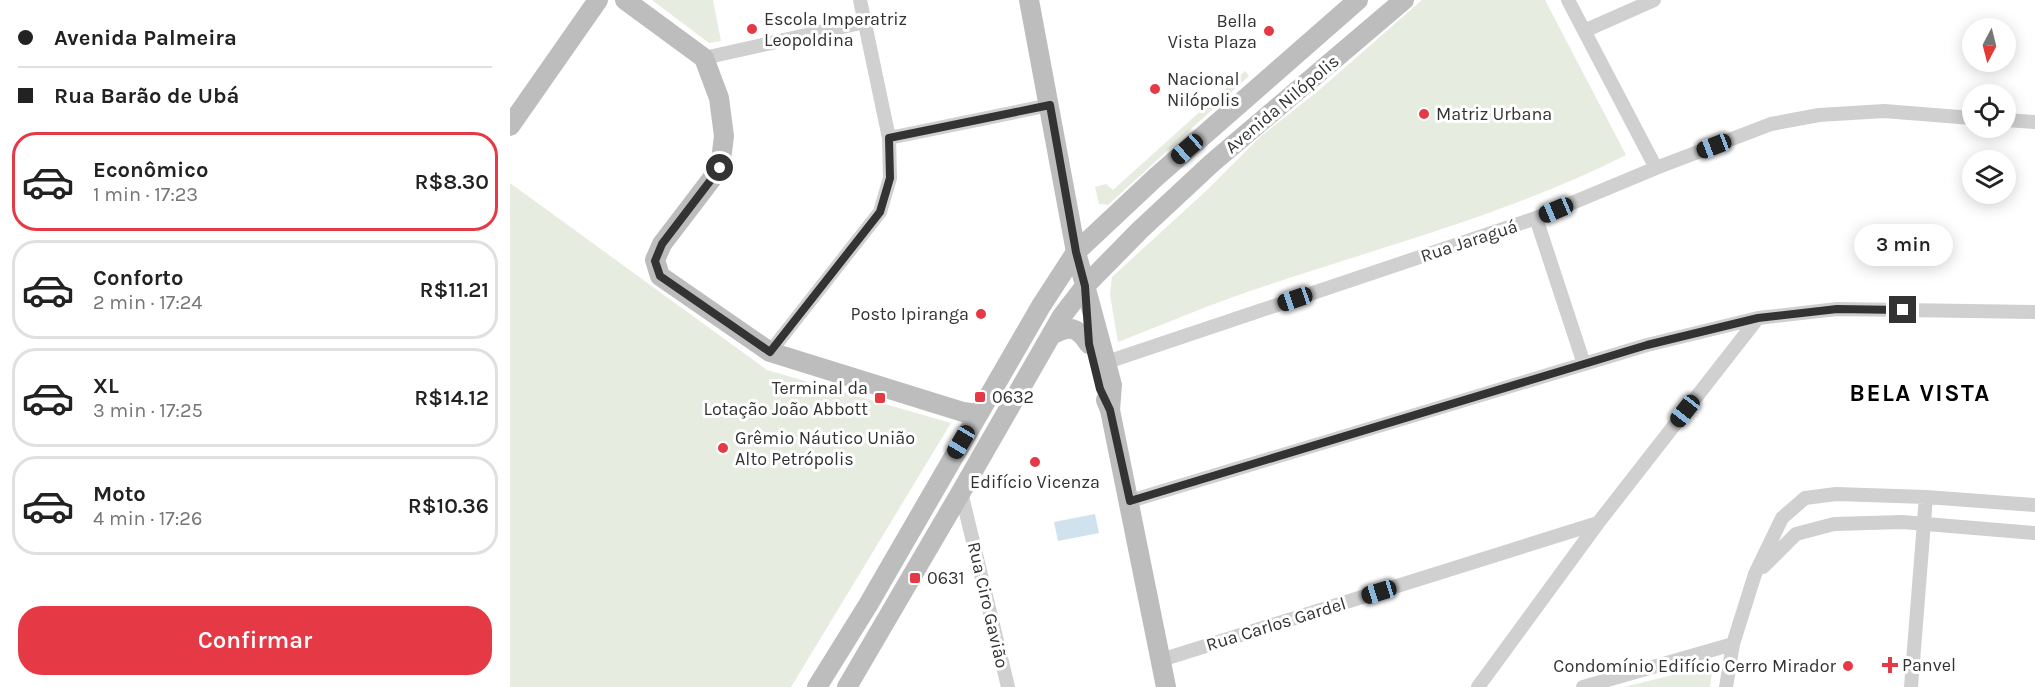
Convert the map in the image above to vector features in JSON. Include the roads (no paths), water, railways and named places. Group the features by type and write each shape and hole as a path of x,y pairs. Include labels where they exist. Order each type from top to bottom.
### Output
{"main road":[{"path":"510,126 598,0"},
{"path":"625,0 704,58 719,98 724,136 720,168 662,244 655,261 660,276 770,352 971,416"},
{"path":"1029,0 1076,252 1112,385 1110,410"},
{"name":"Avenida Nilópolis","path":"816,687 868,605 971,416 1076,252 1156,177 1358,0"},
{"name":"Avenida Nilópolis","path":"847,687 1062,316 1085,286 1212,162 1404,0"},
{"path":"1076,252 1087,257 1117,253"},
{"path":"1085,286 1089,344 1100,389 1110,410 1166,687"},
{"path":"1051,335 1065,328 1074,329 1082,333 1089,344"}],"street":[{"path":"770,352 880,212 890,178 889,138 860,0"},
{"path":"1568,0 1656,168"},
{"path":"1584,31 1654,0"},
{"path":"704,58 865,22"},
{"path":"889,138 1050,105"},
{"name":"Rua Jaraguá","path":"1107,362 1536,218 1656,168 1771,124 1819,115 1884,111 1962,117"},
{"path":"2016,121 2035,122"},
{"path":"1536,218 1584,364"},
{"path":"1130,501 1647,345 1758,318 1837,309 2035,312"},
{"path":"1478,687 1598,523 1758,318"},
{"name":"Rua Ciro Gavião","path":"962,492 1008,687"},
{"path":"1726,687 1732,644 1755,574 1782,518 1805,498 1836,494 1926,497 2035,505"},
{"path":"1911,687 1926,497"},
{"name":"Rua Ciro Gavião","path":"948,516 969,522"},
{"path":"1755,574 1796,534 1834,524 1902,522 2035,533"},
{"name":"Rua Carlos Gardel","path":"1161,660 1598,523"},
{"path":"1583,687 1732,644"}],"water":[{"path":"1095,514 1099,533 1058,541 1054,522"}],"place":[{"name":"Escola Imperatriz Leopoldina","path":"752,29"},
{"name":"Bella Vista Plaza","path":"1269,31"},
{"name":"Nacional Nilópolis","path":"1155,89"},
{"name":"Matriz Urbana","path":"1424,114"},
{"name":"Posto Ipiranga","path":"981,314"},
{"name":"0632","path":"980,397"},
{"name":"Terminal da Lotação João Abbott","path":"880,398"},
{"name":"Grêmio Náutico União Alto Petrópolis","path":"723,448"},
{"name":"Edifício Vicenza","path":"1035,462"},
{"name":"0631","path":"915,578"},
{"name":"Panvel","path":"1890,665"},
{"name":"Condomínio Edifício Cerro Mirador","path":"1848,666"}],"district":[{"name":"BELA VISTA","path":"1920,393"}]}
